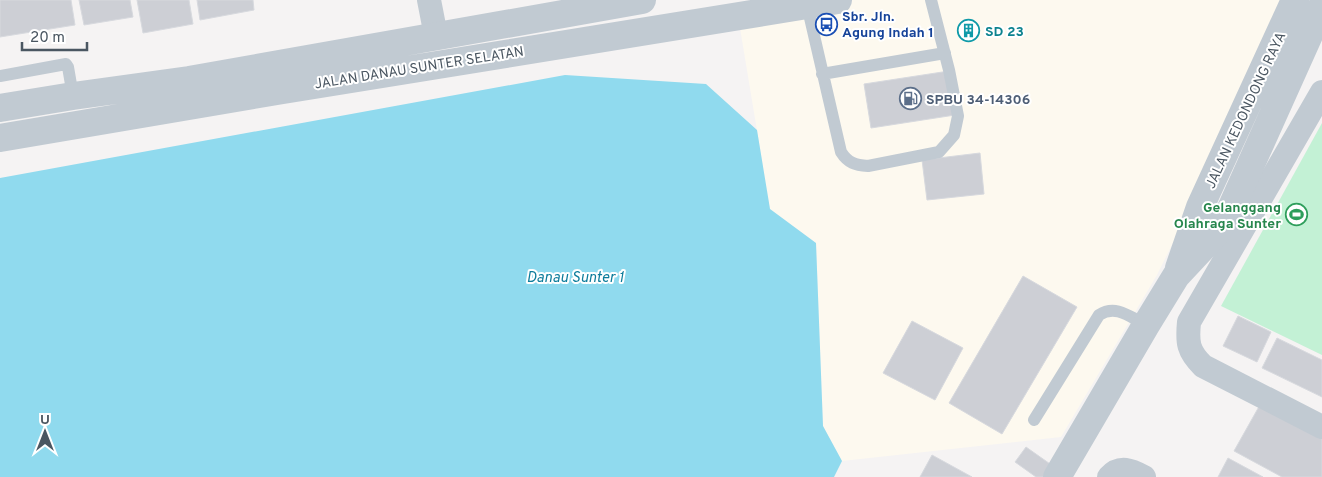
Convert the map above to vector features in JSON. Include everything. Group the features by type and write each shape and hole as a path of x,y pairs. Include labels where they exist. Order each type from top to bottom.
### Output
{"street":[{"path":"429,0 436,36"},
{"name":"JALAN DANAU SUNTER SELATAN","path":"0,108 189,80 642,0"},
{"name":"JALAN DANAU SUNTER SELATAN","path":"0,138 92,121 596,38 838,0"},
{"name":"JALAN KEDONDONG RAYA","path":"1176,276 1200,207 1295,0"},
{"name":"JALAN KEDONDONG RAYA","path":"1057,477 1176,276 1218,231 1230,211 1322,6"},
{"path":"1322,92 1189,322 1187,339 1194,357 1203,366 1322,427"},
{"path":"1109,477 1114,471 1121,469 1132,471 1144,477"}],"lane":[{"path":"807,5 842,152 846,160 857,165 868,166 939,152 954,134 958,116 945,52 930,0"},
{"path":"822,74 945,52"},
{"path":"0,76 66,64 68,66 73,96"},
{"path":"1034,420 1099,314 1110,310 1117,310 1146,324"}],"shaded area":[{"path":"834,0 1293,0 1157,275 1061,437 842,461 823,426 816,243 770,209 738,16"}],"green space":[{"name":"Gelanggang Olahraga Sunter","path":"1322,123 1322,355 1221,306"}],"water":[{"name":"Danau Sunter 1","path":"565,75 706,84 757,130 770,209 816,243 823,426 842,461 834,477 0,477 0,178"}],"building":[{"path":"0,0 71,0 75,25 0,37"},
{"path":"79,0 130,0 133,17 84,25"},
{"path":"137,0 189,0 193,24 143,33"},
{"path":"197,0 253,0 254,10 200,20"},
{"name":"SD 23","path":"974,21 976,39 963,40 961,22"},
{"name":"SPBU 34-14306","path":"949,71 955,115 871,128 864,84"},
{"path":"980,153 984,194 927,200 922,160"},
{"path":"1023,276 1077,307 1002,434 949,403"},
{"path":"1238,316 1271,332 1257,362 1223,346"},
{"path":"912,321 963,348 935,400 883,373"},
{"path":"1277,338 1322,360 1322,397 1262,368"},
{"path":"1261,403 1322,436 1322,477 1282,477 1234,451"},
{"path":"1026,447 1053,466 1045,477 1036,477 1015,462"},
{"path":"932,455 972,477 920,477"},
{"path":"1228,458 1263,477 1218,477"}],"place":[{"name":"Sbr. Jln. Agung Indah 1","path":"826,24"},
{"name":"SD 23","path":"969,31"},
{"name":"SPBU 34-14306","path":"910,99"},
{"name":"Gelanggang Olahraga Sunter","path":"1297,215"}]}
